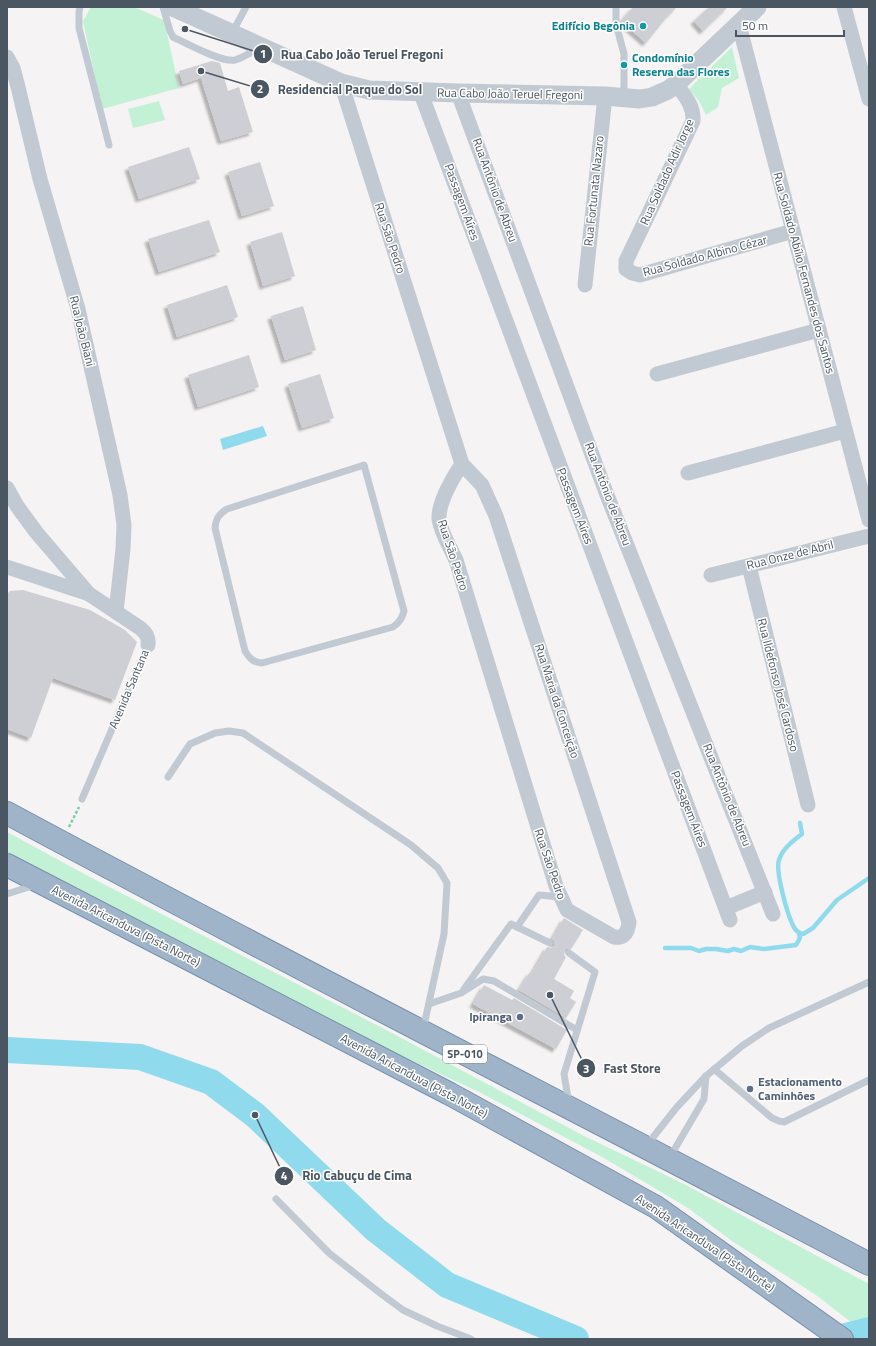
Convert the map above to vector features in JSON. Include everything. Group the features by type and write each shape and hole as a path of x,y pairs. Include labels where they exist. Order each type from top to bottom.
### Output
{"highway":[{"path":"7,813 61,842"},
{"name":"SP-010","path":"61,842 869,1264"},
{"name":"Avenida Aricanduva (Pista Norte)","path":"7,865 450,1094 656,1207 842,1339"}],"street":[{"name":"Rua Cabo João Teruel Fregoni","path":"173,7 340,82 369,90 605,96 640,99 652,97 668,90 676,84 757,7"},
{"path":"844,7 869,99"},
{"name":"Rua Soldado Abílio Fernandes dos Santos","path":"739,25 869,520"},
{"name":"Rua João Biani","path":"7,57 13,68 40,179 78,309 120,495 124,525 123,549 116,612"},
{"name":"Rua São Pedro","path":"340,82 462,464 443,498 439,518 445,537 456,560 560,897 567,910 614,938"},
{"name":"Rua Soldado Adir Jorge","path":"626,261 693,121 691,105 676,84"},
{"name":"Passagem Aíres","path":"420,91 728,914 765,892"},
{"name":"Rua Antônio de Abreu","path":"458,93 607,495 774,914"},
{"name":"Rua Fortunata Nazaro","path":"585,285 605,96"},
{"name":"Rua Soldado Albino Cézar","path":"626,261 626,269 632,273 640,274 793,231"},
{"path":"657,374 819,330"},
{"path":"688,473 846,431"},
{"name":"Rua Maria da Conceição","path":"462,464 482,485 496,516 629,922 628,930 624,936 614,938"},
{"name":"Avenida Santana","path":"7,488 17,506 36,532 89,594 147,634 148,645"},
{"name":"Rua Onze de Abril","path":"711,575 869,536"},
{"name":"Rua Ildefonso José Cardoso","path":"748,566 808,805"},
{"path":"7,567 89,594"}],"lane":[{"path":"80,7 79,28 109,145"},
{"path":"164,7 173,37 218,57 226,60 235,60 262,47"},
{"path":"232,34 246,7"},
{"path":"616,7 616,24 624,54 624,98"},
{"path":"364,465 404,610 403,617 399,623 393,626 262,663 256,662 250,659 245,652 215,528 216,520 220,513 227,509 364,465"},
{"name":"Avenida Santana","path":"82,799 148,645"},
{"path":"168,777 190,744 215,733 229,731 243,733 411,845 438,868 447,883 444,934 423,1032"},
{"path":"7,894 42,883"},
{"path":"517,927 539,895 560,897"},
{"path":"461,992 511,924 550,943"},
{"path":"569,953 595,972 564,1074 570,1109"},
{"path":"429,1004 461,992 483,979 494,982 578,1030"},
{"path":"646,1147 677,1107 706,1076 742,1046 769,1028 869,982"},
{"path":"714,1069 772,1118 784,1122 869,1080"},
{"path":"669,1159 704,1099 706,1076"},
{"path":"276,1200 329,1253 380,1293 410,1313 471,1339"}],"path":[{"path":"61,842 82,799"}],"green space":[{"path":"91,7 134,7 164,20 179,88 102,109 83,21"},
{"path":"732,47 739,78 722,88 718,107 706,115 699,101 689,89"},
{"path":"159,101 165,120 133,128 128,109"},
{"path":"7,832 88,876 392,1033 584,1136 684,1184 869,1284 869,1336 816,1295 732,1241 688,1208 604,1158 481,1093 325,1020 7,853"}],"water":[{"path":"263,426 267,436 223,450 220,439"}],"building":[{"name":"Edifício Begônia","path":"633,7 677,7 646,43 621,21"},
{"path":"709,7 728,7 703,31 694,21"},
{"path":"212,61 220,63 228,91 239,87 253,132 221,141 201,78 183,84 179,71"},
{"path":"189,147 200,179 139,199 128,167"},
{"path":"260,162 274,206 242,216 228,172"},
{"path":"209,220 220,252 159,272 148,239"},
{"path":"282,232 295,276 263,286 250,242"},
{"path":"227,285 238,317 177,337 167,305"},
{"path":"303,306 316,350 285,360 271,316"},
{"path":"249,355 259,387 198,407 188,375"},
{"path":"320,374 334,418 302,428 288,384"},
{"path":"23,590 90,610 125,630 137,642 115,700 53,678 31,738 7,729 7,594 10,591"},
{"path":"564,918 583,930 571,949 567,948 565,950 564,955 566,957 554,979 574,991 570,998 576,1002 566,1018 519,990 530,972 532,973 547,947 551,948 554,946 555,942 552,939"},
{"name":"Ipiranga","path":"484,985 512,1000 514,998 567,1030 556,1049 473,1004"}],"waterway":[{"path":"800,823 802,834 783,852 778,866 780,884 786,905 792,923 797,931 803,934 813,928 837,900 869,878"},
{"path":"665,948 691,948 699,951 706,949 728,951 734,949 741,951 750,947 764,949 796,945 800,938 799,933"},
{"path":"7,1050 140,1057 211,1082 255,1115 376,1230 447,1285 576,1339"},
{"path":"834,1339 869,1330"}],"place":[{"name":"Edifício Begônia","path":"643,26"},
{"name":"Rua Cabo João Teruel Fregoni","path":"185,29"},
{"name":"Condomínio Reserva das Flores","path":"624,65"},
{"name":"Residencial Parque do Sol","path":"201,71"},
{"name":"Fast Store","path":"550,995"},
{"name":"Ipiranga","path":"520,1017"},
{"name":"Estacionamento Caminhões","path":"750,1089"},
{"name":"Rio Cabuçu de Cima","path":"255,1115"}]}
